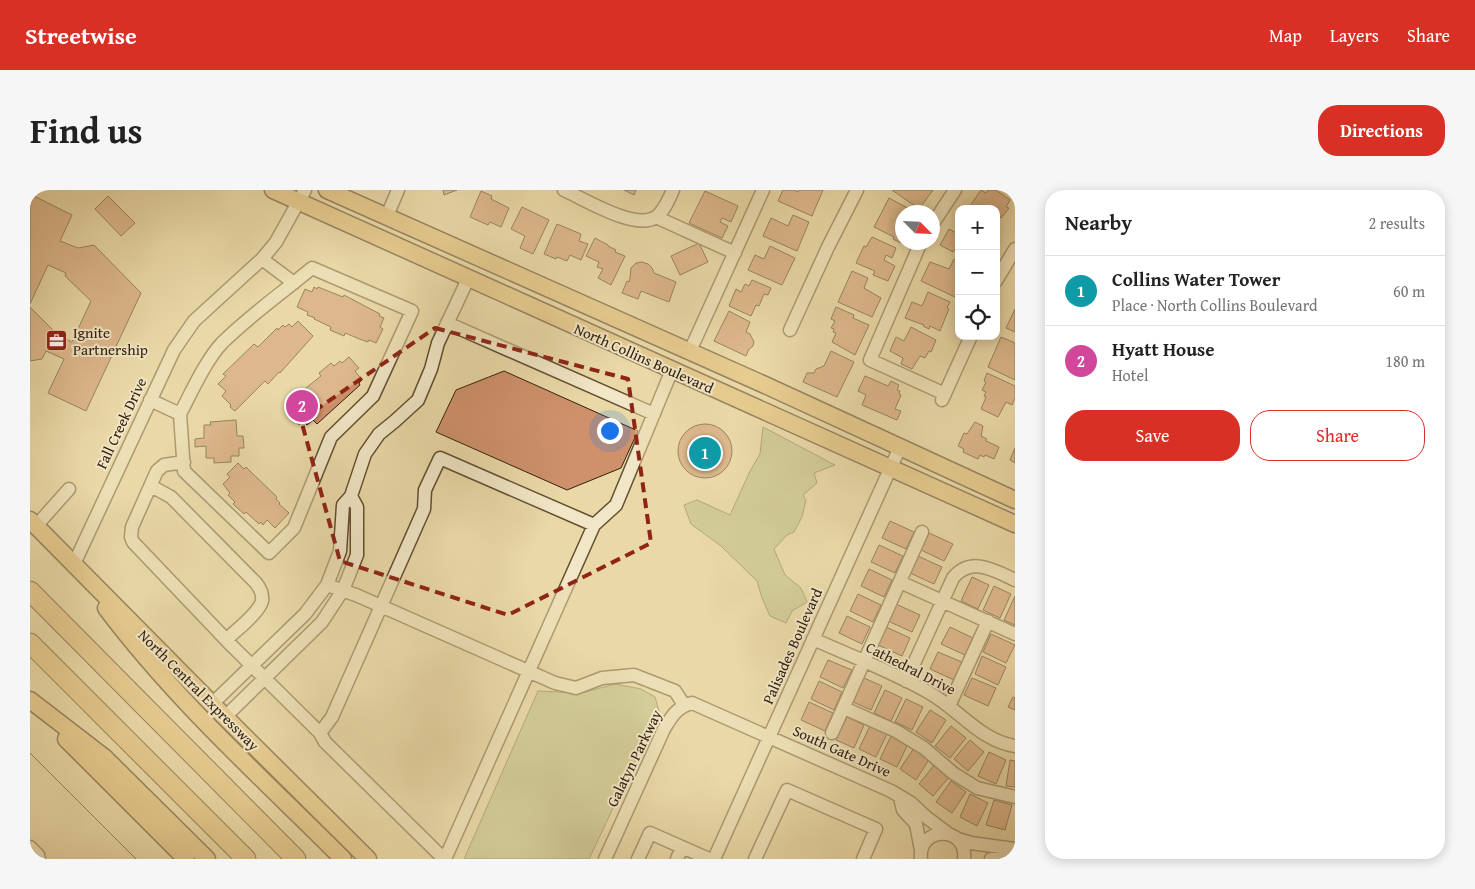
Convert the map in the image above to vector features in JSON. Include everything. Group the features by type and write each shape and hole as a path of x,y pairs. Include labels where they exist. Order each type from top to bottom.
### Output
{"highway":[{"path":"30,592 296,859"},
{"path":"30,643 246,859"}],"main road":[{"name":"North Collins Boulevard","path":"272,190 302,196 468,279 1015,524"},
{"name":"North Collins Boulevard","path":"328,190 690,351 1015,500"},
{"path":"468,279 478,256"},
{"path":"676,372 690,351"},
{"name":"North Central Expressway","path":"33,523 368,859"},
{"path":"74,564 127,635 202,720 343,859"},
{"path":"30,701 104,757 207,859"},
{"path":"30,701 186,859"}],"street":[{"path":"387,216 398,190"},
{"path":"564,190 580,193 626,218 646,221 656,217 668,201 673,190"},
{"path":"690,351 764,190"},
{"path":"790,330 857,190"},
{"path":"940,213 955,190"},
{"name":"Fall Creek Drive","path":"74,564 174,350 194,321 262,259 276,242 302,196"},
{"path":"656,217 735,253"},
{"path":"1000,274 1015,249"},
{"path":"918,250 870,360 943,398 969,340"},
{"path":"262,259 294,283"},
{"path":"312,268 412,311 373,396 331,437 294,528 269,553 184,471 180,414 198,379 221,345 294,283 312,268"},
{"path":"212,704 305,614 327,585 340,551 343,505 351,496 365,454 379,434 418,400 431,369 438,343 468,279"},
{"path":"447,323 654,414"},
{"path":"184,462 164,465 157,471 132,527 131,537 133,542 226,640 320,733 325,742 444,859 594,525 616,505 654,414 676,372"},
{"path":"150,400 180,414"},
{"name":"Palisades Boulevard","path":"714,859 900,447"},
{"path":"320,733 332,717 424,509 425,490 440,458 594,525"},
{"path":"151,486 171,497 261,590 260,606 226,640"},
{"path":"33,523 69,489"},
{"path":"225,717 266,679 322,622 343,590 357,555 357,507 351,496"},
{"path":"832,733 922,532"},
{"path":"906,681 953,578 964,568 980,566 1015,580"},
{"path":"900,582 1015,634"},
{"path":"327,585 343,590 555,683 576,688 602,678 634,675 675,691 684,705"},
{"path":"950,706 988,621"},
{"name":"Cathedral Drive","path":"813,639 906,681 950,706 990,739 1015,746"},
{"name":"Galatyn Parkway","path":"605,859 664,729 674,712 684,705 692,703 769,736"},
{"path":"844,708 896,731 924,748 953,773 977,788 1015,797"},
{"name":"South Gate Drive","path":"769,736 884,787 911,803 926,817 954,837"},
{"path":"755,859 787,790 876,829 863,859"},
{"name":"South Gate Drive","path":"900,798 903,810 916,824 920,856"},
{"path":"638,859 650,833 679,853 709,859"},
{"path":"920,856 926,841 935,835 945,834 971,844 1015,850"},
{"path":"954,837 964,849 964,859"},
{"path":"30,847 39,859"},
{"path":"991,859 1015,850"}],"highlighted area":[{"path":"435,328 628,379 651,543 508,615 340,561 301,420"}],"green space":[{"path":"763,427 835,465 814,473 817,483 803,495 806,500 802,517 794,532 787,535 774,549 785,575 801,588 807,602 792,611 786,623 770,616 757,581 721,546 691,524 684,505 697,500 730,515 760,454"},
{"path":"615,684 641,689 655,697 659,711 589,859 464,859 538,691 582,693"}],"building":[{"path":"443,190 457,190 444,195"},
{"path":"624,190 636,190 634,195"},
{"path":"783,190 798,192 799,190 823,190 812,216 778,201"},
{"path":"892,190 933,190 922,205 913,205"},
{"path":"981,190 986,193 988,190 996,190 1010,200 1006,207 1009,208 1001,218 1000,205 971,205"},
{"path":"481,191 492,196 491,199 509,208 501,227 490,222 488,225 470,217"},
{"path":"705,191 738,206 731,222 722,218 720,222 728,226 722,238 689,223"},
{"path":"34,196 72,215 60,241 78,248 94,245 141,293 86,411 48,393 64,359 46,351 42,359 30,361 30,307 54,333 72,342 91,301 65,276 66,273 48,265 30,304 30,205"},
{"path":"108,196 135,223 121,236 95,209"},
{"path":"889,198 902,205 895,205 895,240 893,239 894,237 874,227"},
{"path":"522,207 549,220 533,254 520,248 525,236 511,229"},
{"path":"793,215 809,222 797,251 763,236 771,218 788,226"},
{"path":"557,224 581,234 579,241 588,244 581,260 570,255 567,261 544,254"},
{"path":"949,229 955,232 955,250 953,252 940,245"},
{"path":"872,237 895,248 892,258 886,255 884,260 895,266 888,281 873,275 875,271 856,263 864,246 866,247"},
{"path":"595,238 616,250 615,252 625,256 611,285 598,278 603,269 597,267 599,262 586,256"},
{"path":"699,243 708,262 680,275 671,256"},
{"path":"770,246 795,258 782,285 748,270 755,255 764,259"},
{"path":"954,259 955,297 921,281 930,262 949,269"},
{"path":"636,263 648,264 654,273 676,282 669,302 641,291 638,299 622,293 627,281 629,282 631,268"},
{"path":"852,271 868,278 864,288 881,298 872,317 838,302"},
{"path":"752,280 771,288 768,295 764,294 759,306 756,305 751,316 729,306 736,289 741,292 745,284 749,286"},
{"path":"314,287 343,297 344,295 380,314 379,316 384,318 380,327 383,329 376,343 369,340 368,342 345,333 344,336 330,330 331,327 307,315 308,312 297,307 305,289 312,292"},
{"path":"928,292 950,302 940,331 930,326 929,329 924,325 905,318 912,302 922,306"},
{"path":"836,307 854,315 853,318 869,325 855,355 832,342 836,333 831,328 835,321 831,319"},
{"path":"1015,309 1015,332 1006,328"},
{"path":"729,311 750,322 746,332 750,334 754,342 746,356 714,341"},
{"path":"298,321 313,336 280,373 268,384 265,381 235,411 222,396 226,391 218,384 226,376 223,374 254,344 258,347 277,328 278,330 283,325 285,327 289,324 292,327"},
{"path":"911,327 936,340 931,352 929,351 925,358 920,356 912,369 901,364 903,358 890,351 896,337 904,341"},
{"path":"1001,337 1015,343 1015,380 988,367"},
{"path":"831,351 854,362 837,397 803,382 807,373 814,373 816,369 824,366"},
{"path":"349,357 359,368 355,371 362,380 359,383 360,385 317,424 313,420 307,425 303,421 299,425 286,410 297,400 295,398 301,392 321,376 319,373 331,363 334,366 340,361 342,363"},
{"path":"504,371 638,431 621,468 567,490 436,432 456,390"},
{"path":"987,373 1015,386 1015,398 1012,405 1006,402 998,417 981,409 986,397 984,396 986,392 982,390 986,382 984,381"},
{"path":"865,376 888,386 891,381 899,385 897,390 900,391 899,394 901,395 895,409 901,411 897,420 862,405 866,395 858,391"},
{"path":"236,420 237,436 243,436 244,448 239,448 239,456 231,456 231,462 214,463 214,458 206,458 206,446 195,447 195,439 204,438 204,425 211,425 210,422"},
{"path":"975,422 983,426 981,436 987,439 986,441 999,447 994,459 980,455 978,459 963,452 964,449 958,446 964,433 967,434"},
{"path":"700,424 710,424 720,428 728,436 732,451 728,466 720,474 710,478 700,478 690,474 682,466 678,456 678,446 682,436 690,428"},
{"path":"1015,448 1015,463 1010,460"},
{"path":"238,463 244,469 246,467 277,497 276,499 279,504 289,513 275,528 267,520 263,525 261,522 259,524 246,512 244,514 233,504 235,502 228,495 230,493 223,484 230,477 227,474"},
{"path":"890,521 914,532 906,549 882,538"},
{"path":"929,533 953,544 944,561 921,550"},
{"path":"879,545 903,556 895,573 871,562"},
{"path":"918,556 942,567 934,584 910,573"},
{"path":"869,569 892,580 884,597 861,586"},
{"path":"972,577 989,585 978,609 961,601"},
{"path":"994,586 1011,594 1000,618 983,610"},
{"path":"858,594 881,605 873,622 850,611"},
{"path":"1015,596 1015,625 1004,620"},
{"path":"896,604 920,615 912,632 888,621"},
{"path":"847,616 870,627 862,644 839,633"},
{"path":"886,627 910,638 902,656 878,645"},
{"path":"950,627 973,638 965,655 941,644"},
{"path":"991,634 1015,645 1006,663 983,652"},
{"path":"938,652 962,662 954,680 930,669"},
{"path":"982,656 1006,667 998,685 975,674"},
{"path":"828,660 852,670 843,688 820,677"},
{"path":"864,678 882,686 871,710 853,702"},
{"path":"972,678 996,688 988,706 964,695"},
{"path":"819,681 842,692 834,710 811,699"},
{"path":"885,690 902,698 891,721 874,713"},
{"path":"1013,697 1015,698 1015,710 1008,707"},
{"path":"906,699 923,707 912,730 895,722"},
{"path":"809,702 833,713 825,731 801,720"},
{"path":"930,710 946,720 932,743 916,732"},
{"path":"847,717 864,725 854,748 836,740"},
{"path":"870,726 887,734 876,757 859,749"},
{"path":"951,726 966,738 950,758 935,746"},
{"path":"891,736 908,744 897,767 880,759"},
{"path":"970,740 984,752 968,771 954,759"},
{"path":"914,748 930,758 916,780 900,769"},
{"path":"989,752 1006,760 996,784 978,776"},
{"path":"1010,760 1015,761 1015,787 1006,786"},
{"path":"935,764 950,776 933,796 919,784"},
{"path":"951,781 966,792 952,813 936,802"},
{"path":"970,794 988,803 977,826 960,817"},
{"path":"994,800 1012,805 1005,830 986,825"}],"tram line":[{"path":"30,753 136,859"}],"place":[{"name":"Ignite Partnership","path":"57,341"},
{"name":"Hyatt House","path":"302,406"},
{"name":"Collins Water Tower","path":"705,453"}]}
